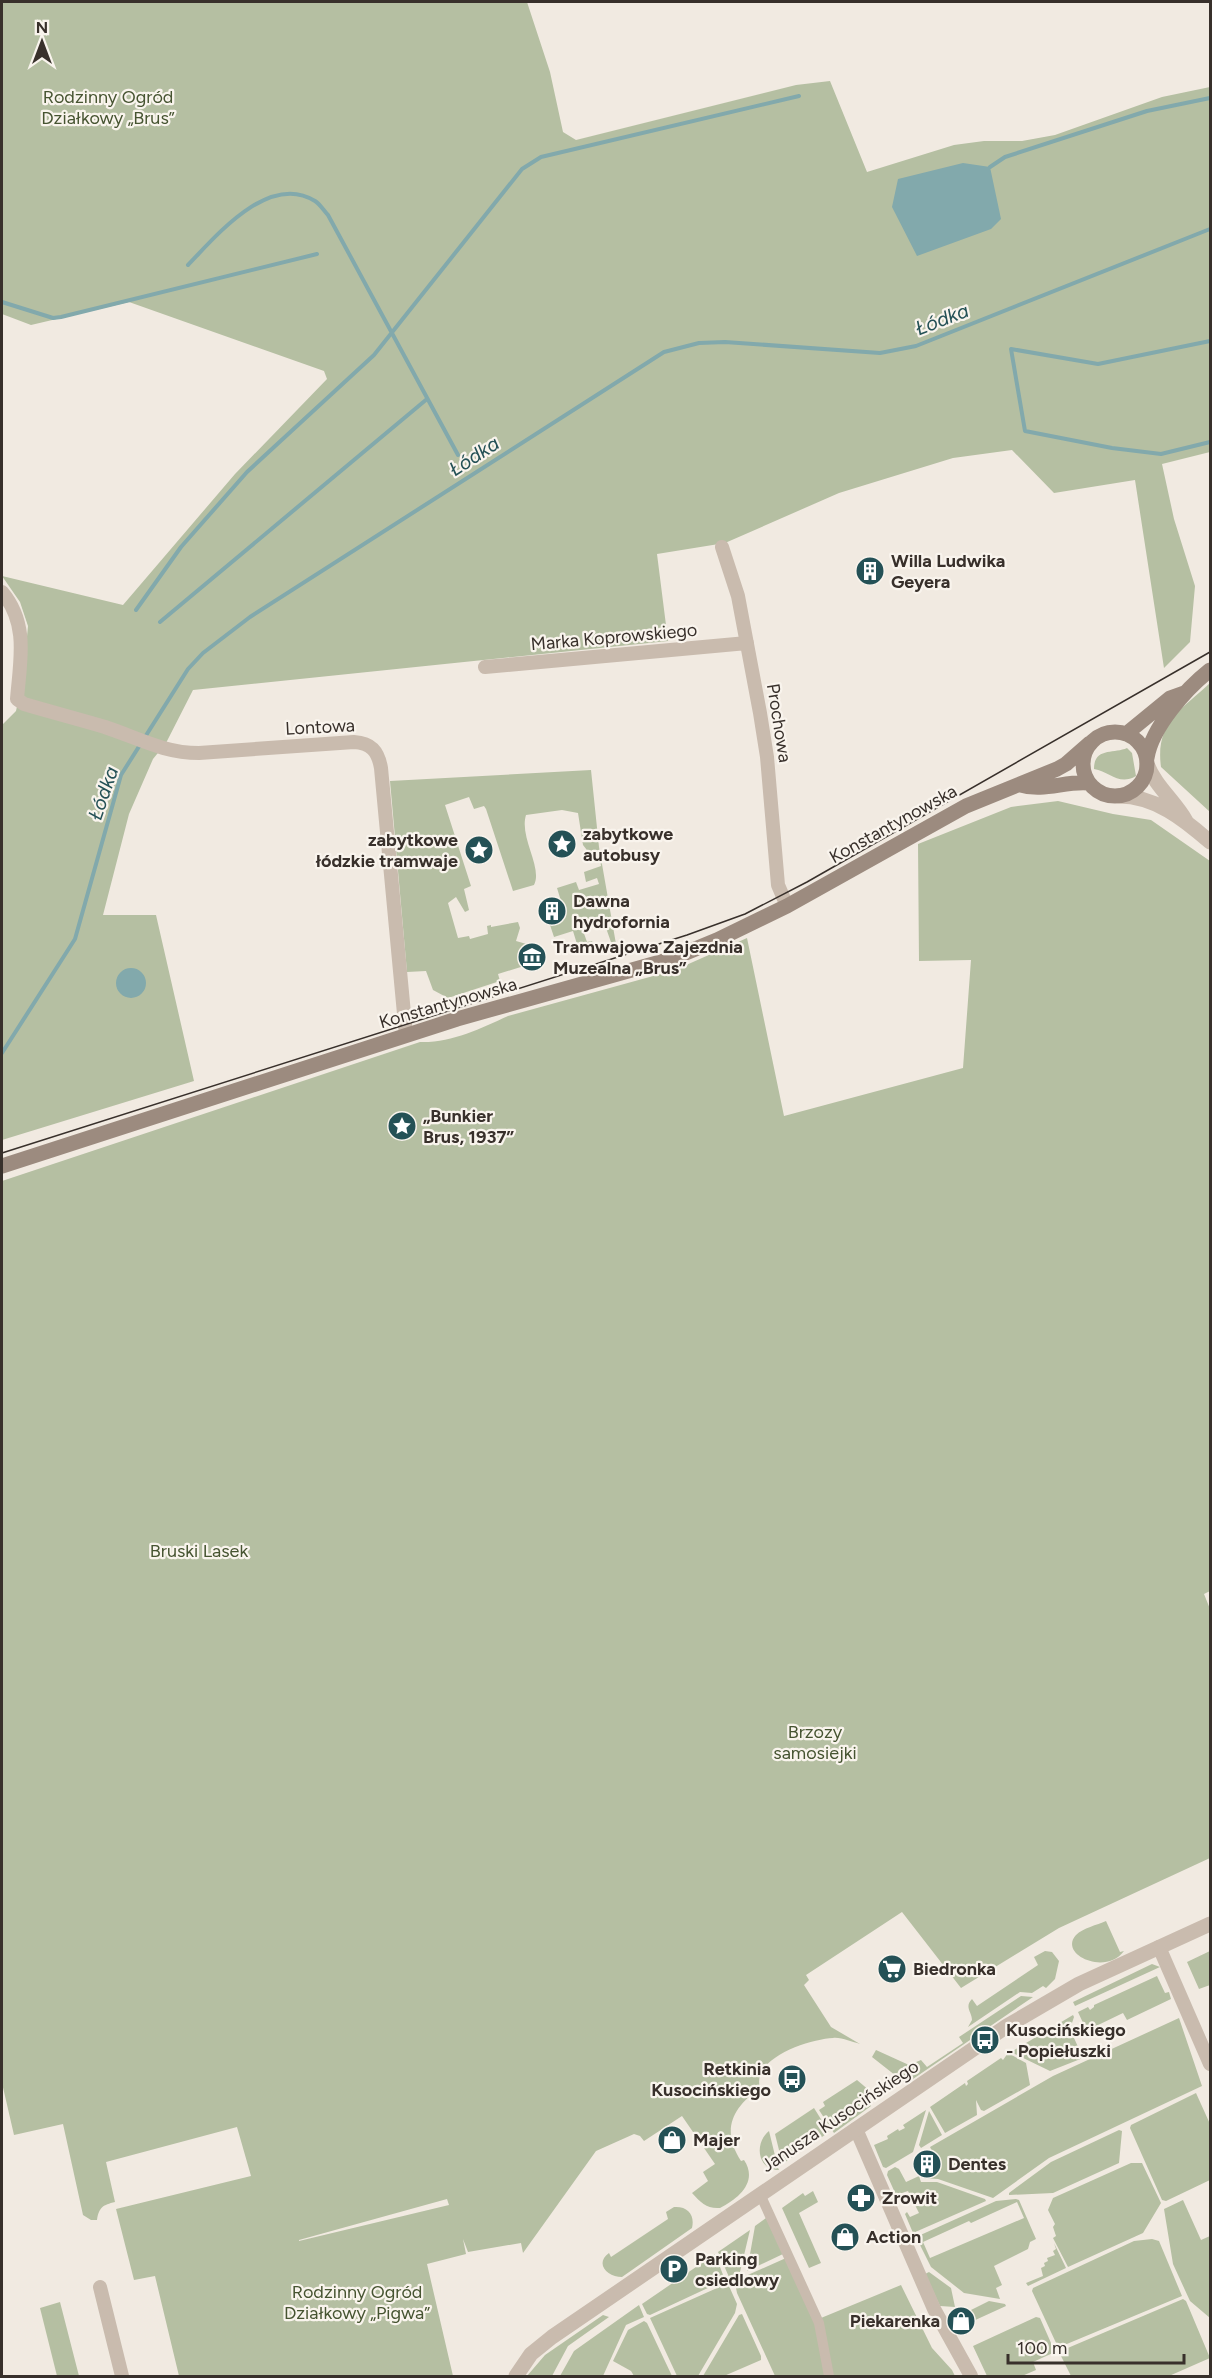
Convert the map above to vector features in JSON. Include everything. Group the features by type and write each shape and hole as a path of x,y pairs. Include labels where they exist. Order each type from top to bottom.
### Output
{"main road":[{"path":"1147,761 1140,743 1126,734 1115,732 1104,734 1090,743 1084,752 1082,763 1088,783 1104,795 1119,796 1129,793 1141,783 1147,761 1154,735 1184,693 1210,670"},
{"path":"1126,734 1170,698 1184,693"},
{"name":"Konstantynowska","path":"2,1166 406,1035 671,959 717,940 787,906 948,814 1066,764 1090,743"},
{"name":"Konstantynowska","path":"1021,785 1033,789 1070,783 1088,783"}],"street":[{"name":"Prochowa","path":"722,547 738,596 747,644 767,757 778,885 787,906"},
{"name":"Lontowa","path":"2,592 13,609 21,631 21,663 17,699 24,704 126,735 157,748 176,752 200,753 354,742 364,743 375,750 381,768 406,1035"},
{"name":"Marka Koprowskiego","path":"485,667 747,644"},
{"path":"1147,761 1151,774 1177,805 1186,821"},
{"path":"1119,796 1136,796 1152,801 1186,821 1210,842"},
{"name":"Janusza Kusocińskiego","path":"516,2376 531,2354 552,2337 1029,2012 1079,1984 1210,1924"},
{"path":"1159,1947 1210,2064"},
{"path":"856,2129 934,2309 971,2376"},
{"path":"760,2194 819,2323 829,2376"},
{"path":"100,2287 122,2376"}],"green space":[{"name":"Rodzinny Ogród Działkowy „Brus”","path":"2,2 527,2 550,72 563,132 576,140 796,85 830,81 867,172 954,145 984,141 1022,141 1055,135 1162,97 1210,87 1210,452 1162,464 1174,519 1195,586 1190,642 1164,668 1135,480 1054,493 1012,450 953,458 839,493 725,543 657,554 668,641 193,690 166,743 153,759 129,814 103,915 156,915 194,1081 2,1140 2,725 16,711 23,679 28,626 20,602 2,576 123,605 235,474 327,379 324,371 129,302 31,325 2,314"},
{"path":"1210,683 1210,812 1161,767 1160,752 1166,728 1172,719"},
{"path":"1127,748 1132,753 1136,776 1125,780 1119,779 1094,769 1097,757 1101,754"},
{"path":"591,770 599,847 616,944 612,945 606,928 612,926 610,920 604,921 603,917 581,925 587,942 592,941 595,949 580,954 573,931 554,937 549,922 560,919 555,903 561,901 557,888 576,882 579,890 599,884 597,878 586,882 584,872 601,866 599,853 590,854 583,845 578,813 562,810 526,815 526,833 536,878 534,885 513,891 486,809 484,806 474,809 469,797 445,805 471,886 464,889 469,910 465,912 456,897 448,903 458,938 469,936 470,939 488,934 487,926 518,922 520,928 516,941 530,945 527,947 528,950 520,953 524,966 498,974 500,981 448,998 433,990 426,971 407,972 390,781"},
{"path":"1058,801 1151,820 1210,861 1210,1591 1204,1594 1210,1609 1210,1858 1059,1928 961,1988 902,1912 806,1975 809,1980 804,1985 831,2027 860,2044 836,2038 811,2042 784,2052 764,2068 760,2077 760,2088 742,2103 732,2120 731,2130 735,2150 741,2161 744,2160 749,2175 748,2182 740,2194 720,2208 715,2208 704,2205 692,2193 708,2181 703,2172 715,2164 682,2116 644,2141 640,2136 634,2134 596,2151 523,2253 521,2243 468,2252 463,2239 466,2254 427,2264 453,2376 179,2376 155,2276 134,2280 116,2209 251,2176 237,2127 106,2162 115,2202 102,2207 97,2220 91,2220 83,2215 63,2124 14,2135 2,2083 2,1181 420,1042 454,1038 508,1016 675,970 747,938 784,1116 963,1068 971,960 919,961 918,844 1011,807","holes":["447,2199 449,2205 299,2241"]},
{"path":"1106,1921 1120,1952 1124,1951 1116,1958 1106,1962 1086,1960 1073,1949 1072,1942 1079,1933"},
{"path":"1045,1951 1052,1952 1059,1961 1055,1979 1046,1988 1043,1986 1032,1993 1020,1992 968,2027 972,2020 968,2007 972,1999 977,2006 1038,1965 1034,1957"},
{"path":"1210,1951 1210,1985 1199,1989 1187,1962"},
{"path":"1152,1964 1160,1967 1075,2006 1073,2002"},
{"path":"1157,1976 1165,1993 1169,1992 1171,1999 1127,2020 1123,2013 1094,2027 1084,2025 1078,2012 1088,2007 1090,2010 1094,2005"},
{"path":"1021,1996 1033,1997 910,2081 905,2083 872,2057 876,2050 909,2065 921,2060 927,2067 963,2043 959,2037"},
{"path":"1073,2015 1070,2029 1083,2058 1050,2071 1011,2052"},
{"path":"1179,2018 1202,2086 1049,2158 993,2198 938,2179 923,2178 941,2169 930,2147 1053,2076"},
{"path":"1008,2053 1026,2063 1030,2085 984,2111 981,2110 976,2100 977,2115 945,2133 930,2107 965,2083 966,2086 967,2081 1001,2058 1003,2060"},
{"path":"857,2080 870,2091 871,2106 834,2133 819,2110 825,2106 823,2102"},
{"path":"1196,2093 1210,2124 1210,2180 1166,2201 1162,2200 1130,2128 1131,2125"},
{"path":"814,2108 829,2132 812,2144 809,2140 799,2147 801,2151 784,2163 782,2162 775,2134"},
{"path":"926,2110 913,2152 886,2168 883,2167 874,2145 888,2139 887,2136 898,2129 899,2131 905,2128 903,2125"},
{"path":"929,2111 942,2135 921,2148 919,2145"},
{"path":"1119,2130 1122,2131 1119,2163 1053,2193 1009,2195 1051,2162"},
{"path":"769,2131 779,2170 766,2166 760,2155 761,2142"},
{"path":"1131,2163 1142,2163 1161,2203 1143,2233 1068,2267 1053,2238 1056,2236 1053,2227 1055,2224 1048,2210 1053,2198"},
{"path":"895,2167 899,2169 906,2182 919,2176 921,2182 937,2182 986,2201 913,2233 905,2214 907,2212 910,2217 919,2213 908,2191 896,2195 887,2175 888,2171"},
{"path":"813,2191 818,2202 799,2213 821,2263 809,2268 782,2208 803,2193 805,2196"},
{"path":"1019,2200 1036,2239 1030,2242 1028,2249 994,2266 1002,2285 996,2288 1000,2299 964,2293 931,2267 916,2237 996,2201","holes":["1017,2202 1024,2218 930,2258 923,2242"]},
{"path":"1183,2200 1201,2240 1210,2236 1210,2318 1190,2301 1173,2264 1164,2209"},
{"path":"674,2207 683,2208 689,2212 692,2228 622,2277 612,2275 605,2269 603,2261 609,2253 611,2257 668,2219 666,2212"},
{"path":"766,2218 783,2254 747,2271 755,2226"},
{"path":"750,2230 740,2272 731,2278 718,2252"},
{"path":"1152,2239 1159,2241 1182,2296 1062,2346 1057,2345 1032,2291 1033,2288 1134,2241"},
{"path":"1054,2243 1066,2268 1028,2286 1026,2283 1043,2276 1041,2268 1048,2261 1047,2258 1055,2255"},
{"path":"715,2254 725,2280 650,2315 647,2314 642,2304"},
{"path":"786,2258 815,2320 826,2376 775,2376 737,2293 736,2288 741,2278"},
{"path":"929,2272 951,2288 955,2307 940,2306 925,2274"},
{"path":"726,2284 737,2304 735,2313 698,2376 677,2376 650,2318"},
{"path":"901,2285 932,2348 955,2376 832,2376 821,2318"},
{"path":"1183,2299 1186,2301 1210,2358 1169,2376 1071,2376 1061,2356 1063,2350"},
{"path":"989,2301 1006,2306 960,2327 960,2334 953,2331 947,2322"},
{"path":"60,2302 79,2376 57,2376 40,2308"},
{"path":"639,2305 644,2317 626,2325 603,2376 560,2376 574,2351"},
{"path":"742,2314 761,2360 724,2376 703,2376 739,2315"},
{"path":"603,2315 609,2317 568,2346 552,2376 527,2376 545,2355"},
{"path":"1036,2317 1040,2318 1055,2352 1033,2362 1036,2370 1022,2376 987,2376 973,2346"},
{"path":"644,2321 672,2376 634,2376 631,2371 613,2361 628,2330"}],"water":[{"path":"963,163 990,167 1001,219 991,229 917,256 892,207 898,179"},
{"path":"131,968 142,972 146,983 142,994 131,998 120,994 116,983 120,972"}],"waterway":[{"path":"136,610 181,547 247,472 374,355 522,169 541,157 799,96"},
{"path":"990,167 1005,157 1147,111 1210,98"},
{"path":"188,265 228,224 262,201 280,195 297,194 315,201 328,215 458,455"},
{"name":"Łódka","path":"2,1053 75,939 121,775 188,669 203,653 250,617 664,352 699,343 725,342 880,353 916,346 1210,229"},
{"path":"2,302 53,318 61,317 317,254"},
{"path":"1210,341 1098,364 1011,349 1025,431 1112,448 1161,454 1210,442"},
{"path":"160,622 427,399"}],"tram line":[{"path":"2,1153 687,935 745,914 807,882 1210,652"}],"place":[{"name":"Willa Ludwika Geyera","path":"870,571"},
{"name":"zabytkowe autobusy","path":"562,844"},
{"name":"zabytkowe łódzkie tramwaje","path":"479,850"},
{"name":"Dawna hydrofornia","path":"552,911"},
{"name":"Tramwajowa Zajezdnia Muzealna „Brus”","path":"532,957"},
{"name":"„Bunkier Brus, 1937”","path":"402,1126"},
{"name":"Biedronka","path":"892,1969"},
{"name":"Kusocińskiego - Popiełuszki","path":"985,2040"},
{"name":"Retkinia Kusocińskiego","path":"792,2079"},
{"name":"Majer","path":"672,2140"},
{"name":"Dentes","path":"927,2164"},
{"name":"Zrowit","path":"861,2198"},
{"name":"Action","path":"845,2237"},
{"name":"Parking osiedlowy","path":"674,2269"},
{"name":"Piekarenka","path":"961,2321"}],"park label":[{"name":"Bruski Lasek","path":"199,1551"},
{"name":"Brzozy samosiejki","path":"815,1742"},
{"name":"Rodzinny Ogród Działkowy „Pigwa”","path":"357,2302"}]}
